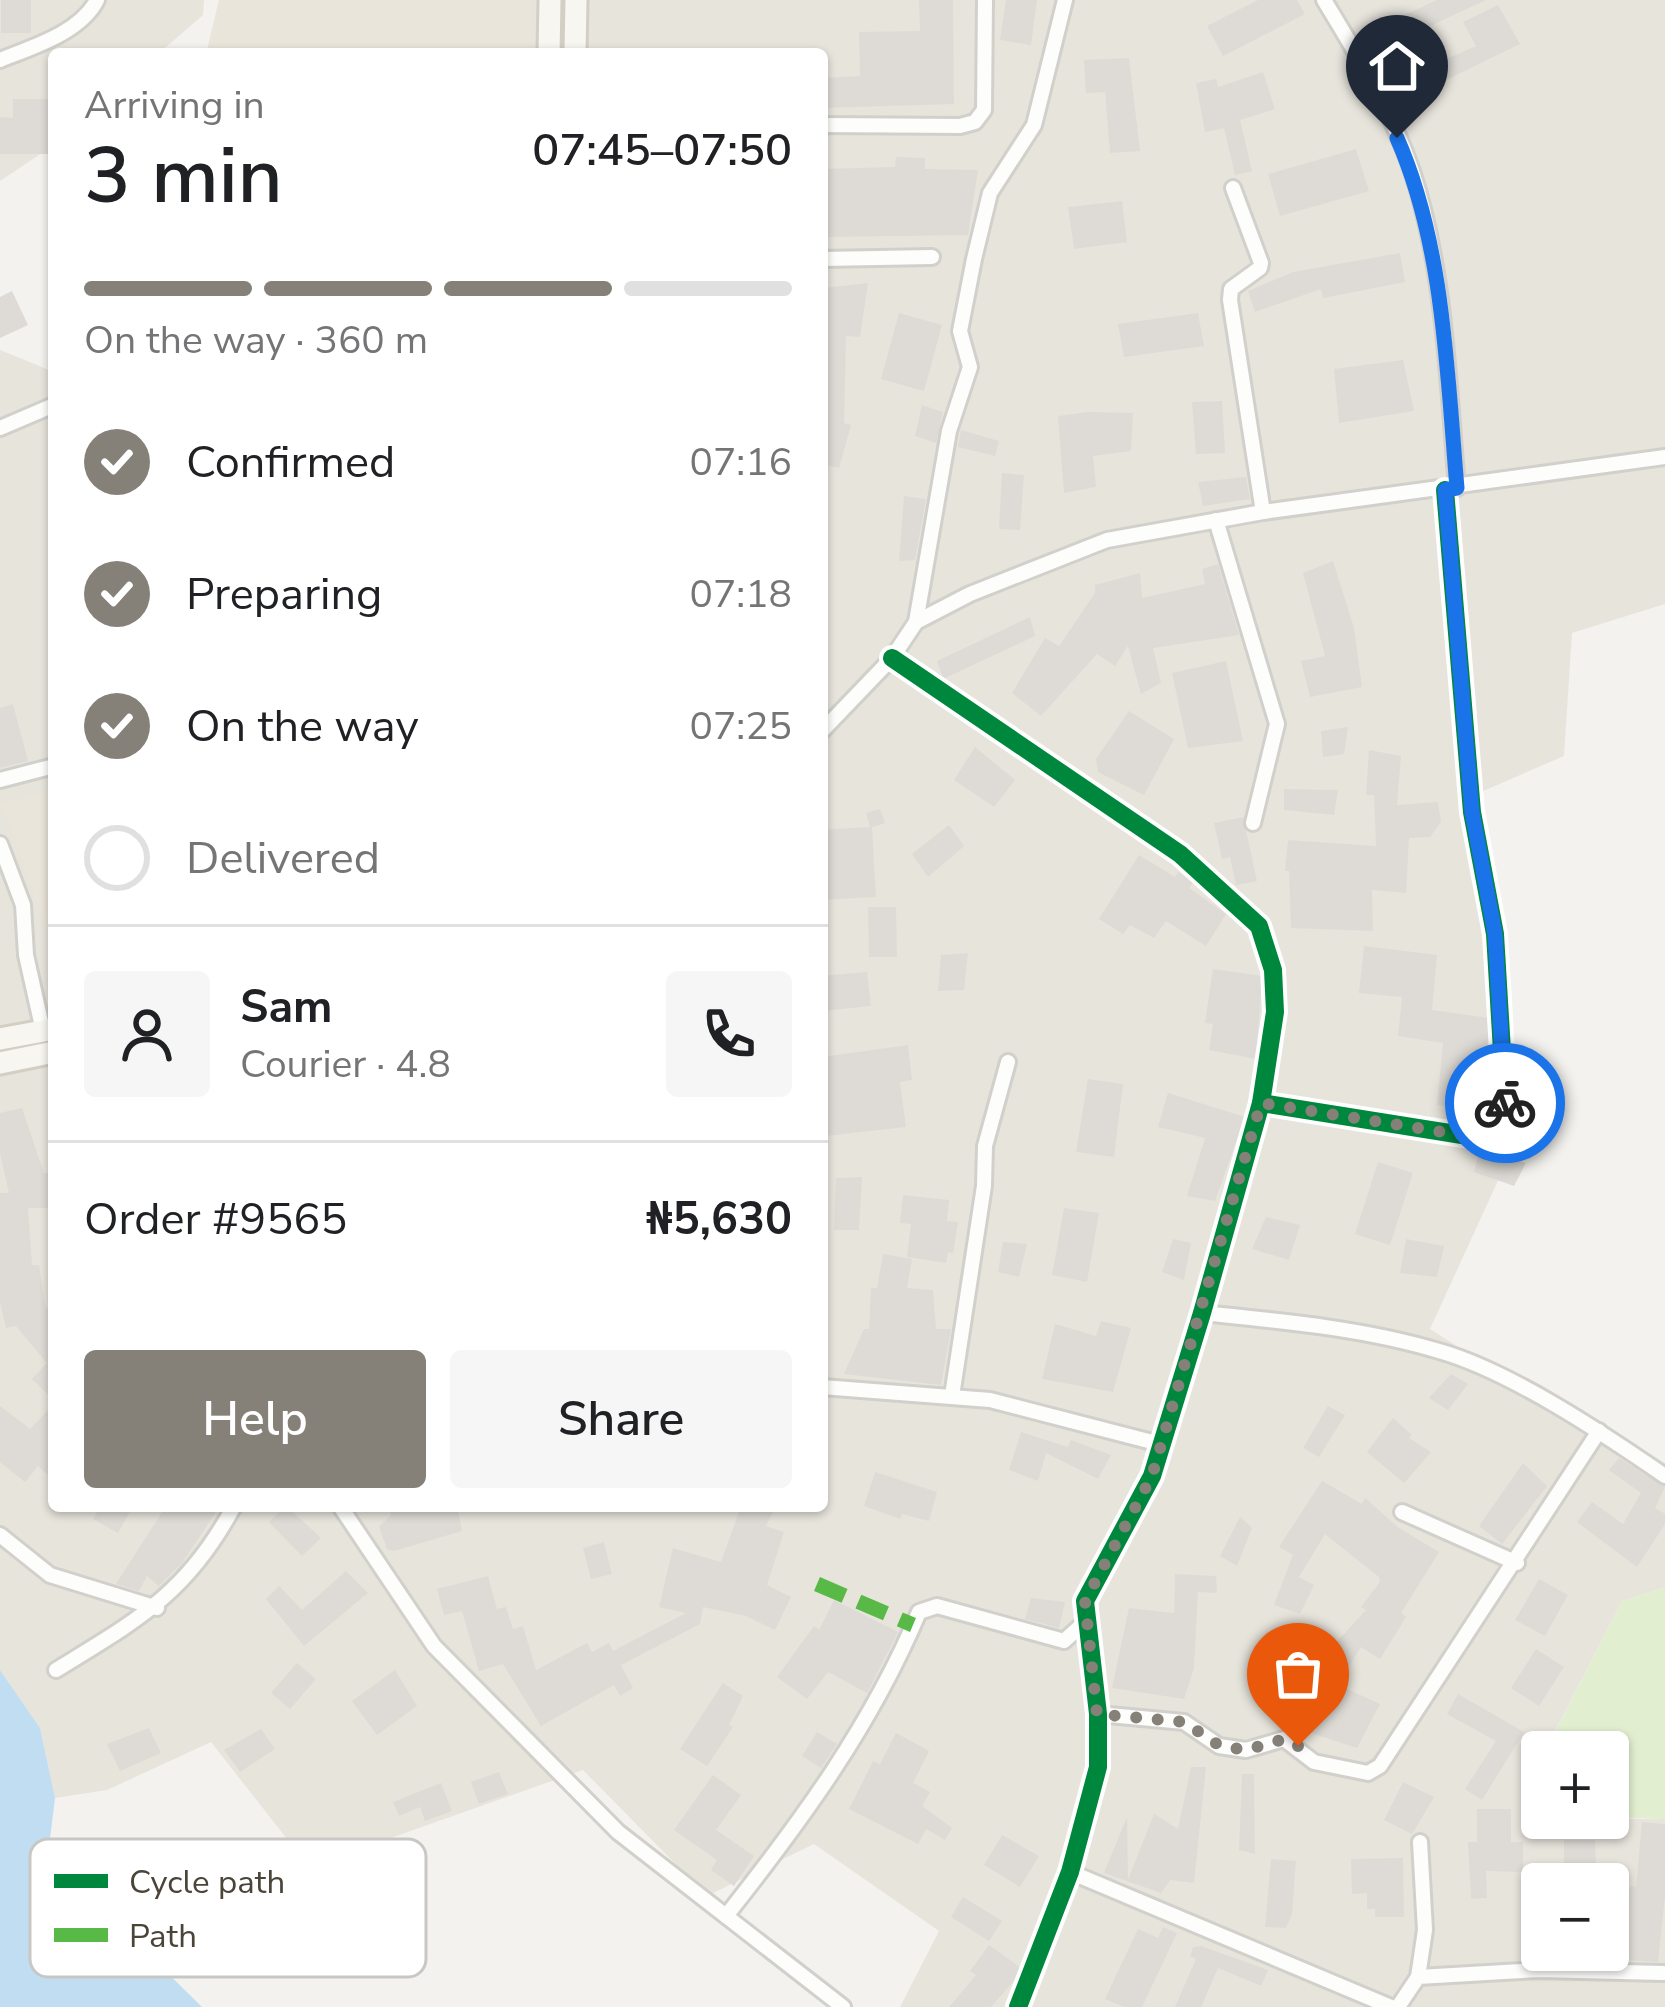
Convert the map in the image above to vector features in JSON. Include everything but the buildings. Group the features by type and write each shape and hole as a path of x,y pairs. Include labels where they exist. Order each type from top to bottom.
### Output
{"main road":[{"path":"549,48 550,0"},
{"path":"575,48 576,0"},
{"path":"0,1039 48,1030"},
{"path":"0,1063 48,1053"}],"street":[{"path":"0,60 49,40 92,10 97,0"},
{"path":"828,125 960,126 975,122 984,110 985,0"},
{"path":"828,725 892,658 916,622 949,430 970,367 960,331 974,259 990,193 1034,124 1065,0"},
{"path":"1261,1103 1487,1139 1500,1133 1506,1118 1495,934 1472,812 1435,282 1412,171 1369,72 1324,0"},
{"path":"1233,188 1261,262 1260,268 1231,289 1230,300 1263,512"},
{"path":"828,259 932,257"},
{"path":"0,428 48,408"},
{"path":"916,622 970,594 1107,540 1263,512 1665,457"},
{"path":"1216,520 1277,724 1253,823"},
{"path":"892,658 1180,854 1259,926 1273,970 1275,1012 1261,1103 1202,1312 1152,1476 1085,1601 1097,1714 1097,1767 1088,1817 1070,1872 1018,2007"},
{"path":"0,780 48,768"},
{"path":"0,844 23,905 26,955 48,1027"},
{"path":"952,1396 984,1186 985,1146 1008,1062"},
{"path":"1202,1312 1292,1322 1442,1351 1599,1431 1665,1476"},
{"path":"828,1387 990,1400 1160,1444"},
{"path":"1097,1714 1184,1722 1220,1746 1246,1750 1284,1739 1314,1762 1368,1773 1380,1766 1599,1431"},
{"path":"56,1670 157,1608 212,1547 231,1512"},
{"path":"344,1512 434,1646 618,1832 843,2007"},
{"path":"1402,1512 1517,1563"},
{"path":"0,1535 50,1575 157,1608"},
{"path":"726,1916 809,1811 864,1726 919,1612 938,1606 1064,1641 1084,1623"},
{"path":"1070,1872 1394,2007 1418,1977 1425,1930 1420,1842"},
{"path":"1418,1977 1538,1970 1663,1973"}],"shaded area":[{"path":"0,0 204,0 203,15 165,48 48,48 48,149 0,181"},
{"path":"219,0 530,0 531,48 207,48"},
{"path":"357,0 1665,0 1665,604 1572,633 1564,756 1481,792 1507,1161 1430,1329 1665,1478 1665,1587 1622,1601 1555,1731 1521,1731 1521,1839 1629,1839 1629,1819 1665,1819 1665,2007 900,2007 939,1931 814,1844 707,1896 583,1770 388,1839 287,1839 211,1742 107,1790 55,1798 40,1728 0,1670 0,350 48,370 48,1512 828,1512 828,48 357,48"},
{"path":"48,792 48,933 1,804"}],"green space":[{"path":"1665,1587 1665,1819 1629,1818 1629,1731 1556,1731 1622,1601"}],"water":[{"path":"0,1670 40,1728 55,1798 50,1839 30,1839 30,1977 171,1977 202,2007 0,2007"}],"marked path":[{"path":"817,1584 913,1625"}],"cycle path":[{"path":"1261,1103 1487,1139 1500,1133 1506,1118 1495,934 1472,812 1445,490"},
{"path":"892,658 1180,854 1259,926 1273,970 1275,1012 1261,1103 1202,1313 1152,1476 1085,1601 1098,1714 1098,1767 1070,1872 1018,2007"}],"way so far":[{"path":"1298,1746 1284,1739 1246,1750 1220,1746 1184,1722 1097,1714 1085,1601 1152,1476 1261,1103 1487,1139 1500,1133 1505,1103"}],"route":[{"path":"1397,138 1412,171 1432,262 1446,363 1457,488 1445,490 1456,630 1472,812 1495,934 1505,1103"}]}
